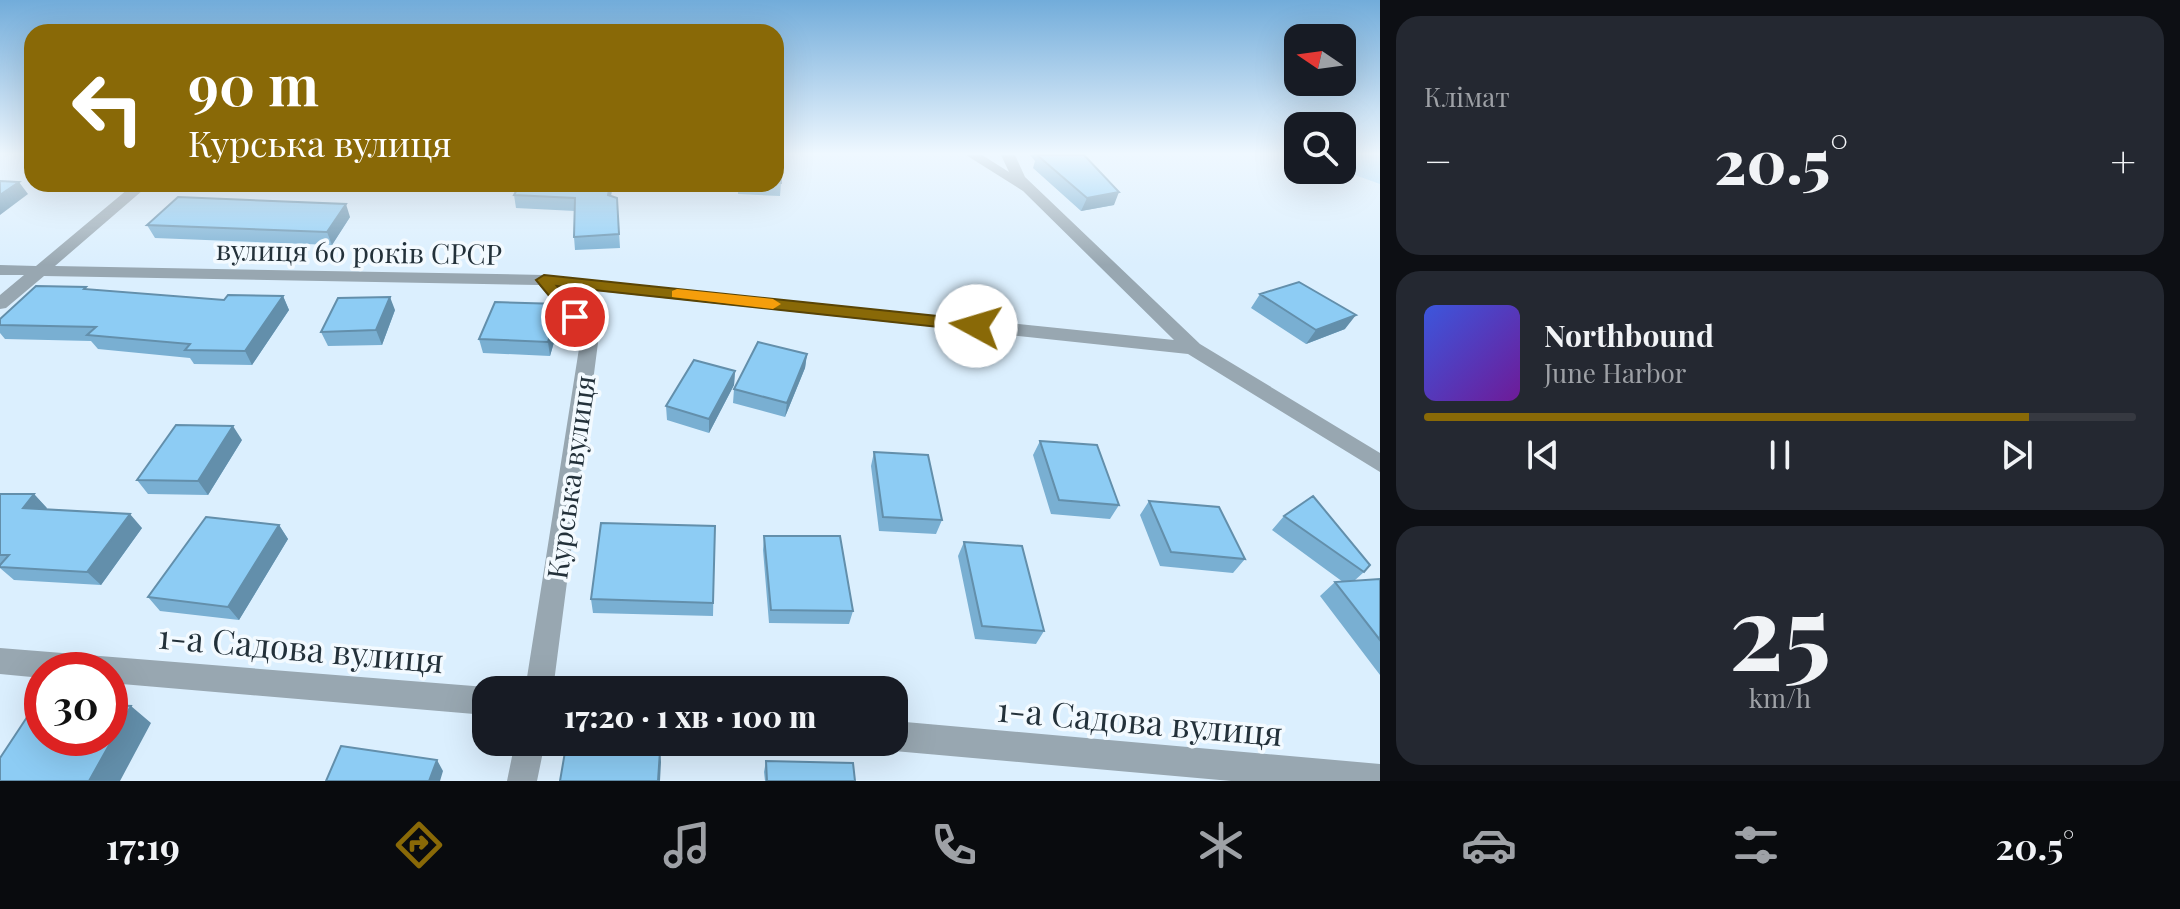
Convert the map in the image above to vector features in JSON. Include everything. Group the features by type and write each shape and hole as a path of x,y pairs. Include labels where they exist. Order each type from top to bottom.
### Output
{"street":[{"path":"1029,191 1036,196"},
{"path":"1031,191 1193,348 1380,464"},
{"path":"0,304 134,192"},
{"name":"вулиця 60 років СРСР","path":"0,270 544,280 1193,348"},
{"name":"Курська вулиця","path":"541,676 590,335 544,280"},
{"name":"1-а Садова вулиця","path":"0,661 24,663"},
{"name":"1-а Садова вулиця","path":"128,671 472,700"},
{"name":"1-а Садова вулиця","path":"908,737 1380,779"},
{"path":"522,781 527,756"}],"building":[{"path":"1079,191 1119,192 1087,198"},
{"path":"516,192 609,192 608,195 617,198 619,234 574,237 575,198 514,195"},
{"path":"178,197 346,204 327,232 147,225"},
{"path":"1299,282 1356,315 1316,330 1260,294"},
{"path":"36,286 86,287 84,289 224,300 228,295 283,296 245,351 185,350 190,344 87,335 96,327 0,325 0,319"},
{"path":"390,297 376,330 321,332 338,298"},
{"path":"495,302 559,304 548,342 479,339"},
{"path":"758,342 807,354 787,403 734,389"},
{"path":"694,360 735,371 709,419 666,406"},
{"path":"176,425 233,426 198,481 137,480"},
{"path":"1040,441 1097,445 1119,505 1059,500"},
{"path":"874,452 928,455 942,520 883,517"},
{"path":"0,494 34,494 23,508 130,514 87,572 0,567 9,555 0,555"},
{"path":"1313,496 1370,565 1364,572 1284,516"},
{"path":"1149,501 1219,507 1245,559 1171,552"},
{"path":"206,517 279,525 228,607 148,597"},
{"path":"601,523 715,526 713,603 591,599"},
{"path":"764,536 840,536 853,611 771,610"},
{"path":"964,542 1022,546 1044,631 982,626"},
{"path":"1380,579 1380,640 1335,582"},
{"path":"24,722 24,756 103,756 89,781 0,781 0,758"},
{"path":"341,746 437,760 429,781 326,781"},
{"path":"564,756 660,756 658,781 560,781"},
{"path":"766,761 853,763 855,781 767,781"}],"slow traffic":[{"path":"677,294 773,304"}],"route":[{"path":"575,317 544,280 976,326"}]}
